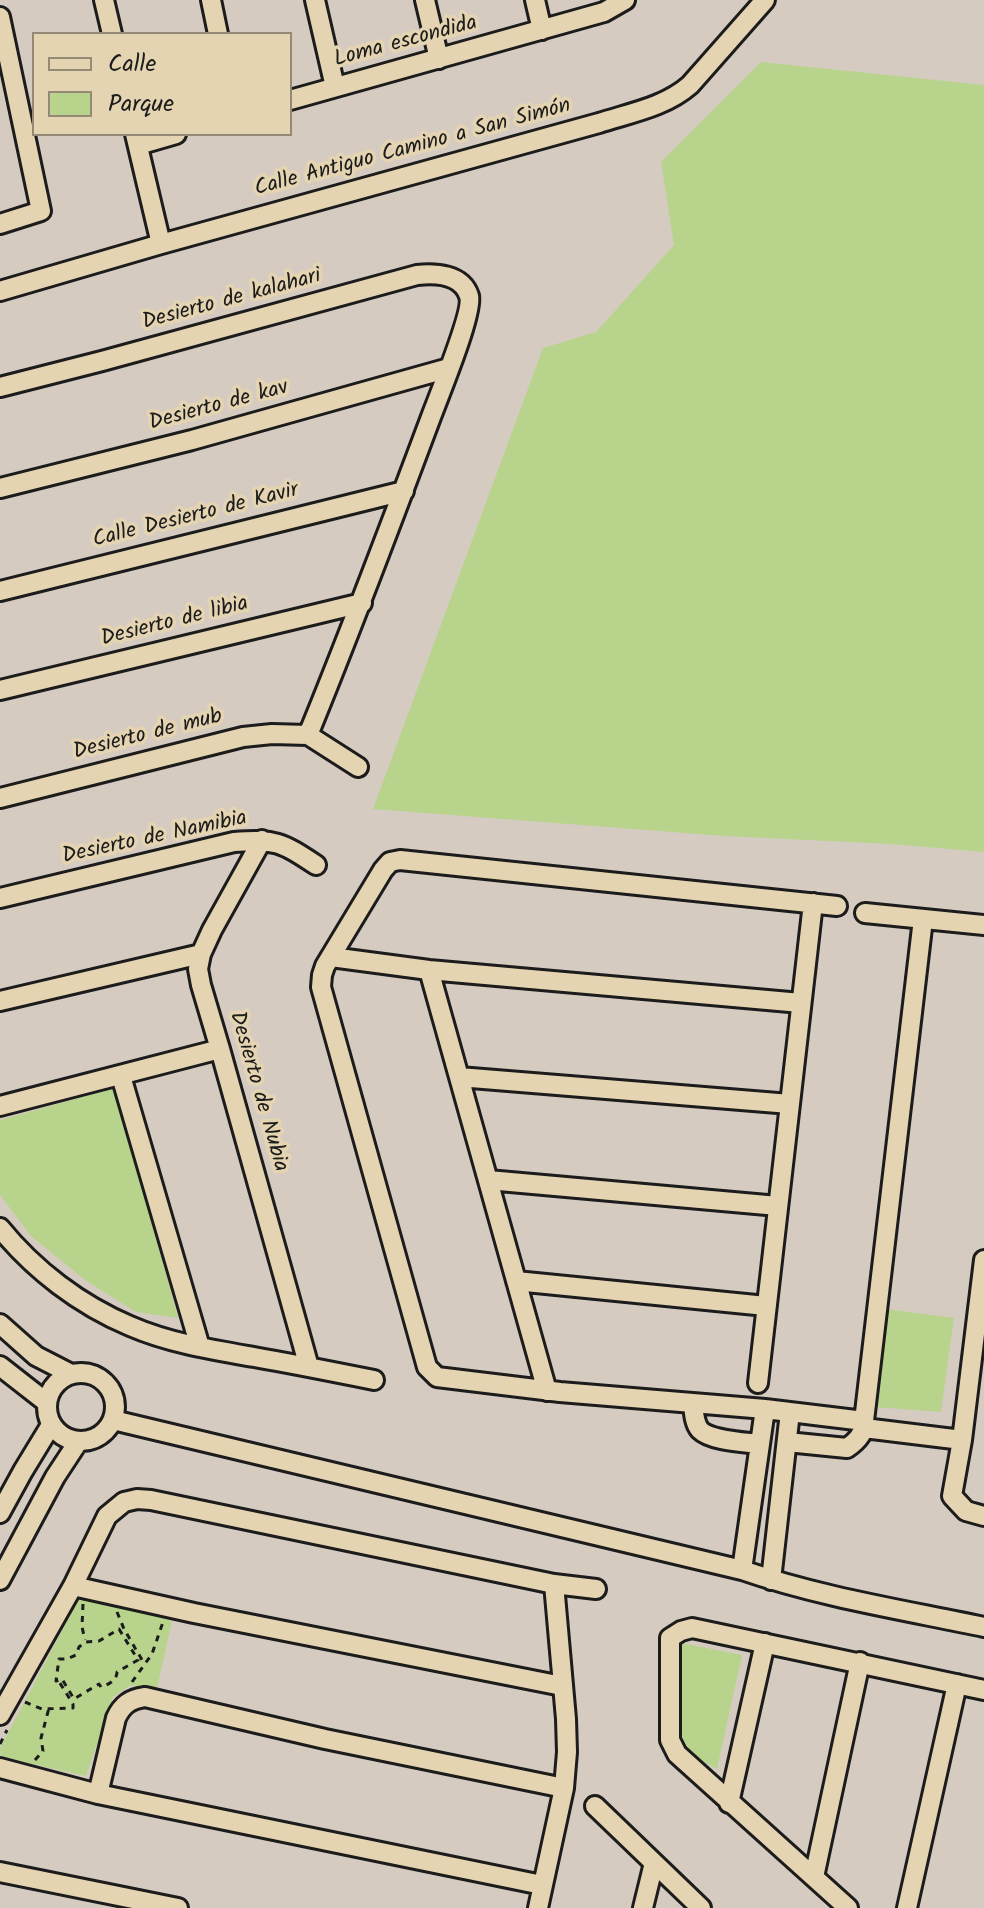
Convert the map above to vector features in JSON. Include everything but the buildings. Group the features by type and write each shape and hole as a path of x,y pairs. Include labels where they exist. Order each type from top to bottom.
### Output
{"street":[{"path":"104,0 112,32"},
{"path":"211,0 218,32"},
{"path":"315,0 335,87"},
{"path":"425,0 439,59"},
{"path":"535,0 542,30"},
{"name":"Loma escondida","path":"292,99 604,12 625,0"},
{"name":"Calle Antiguo Camino a San Simón","path":"0,291 662,103 678,96 690,85 765,0"},
{"path":"0,17 41,211 0,224"},
{"path":"161,244 137,140 163,136"},
{"name":"Desierto de kalahari","path":"0,387 417,275 432,274 445,275 463,286 469,296 469,308 449,368"},
{"path":"358,767 308,735 362,603 449,368"},
{"name":"Desierto de kav","path":"0,488 192,440 449,368"},
{"name":"Calle Desierto de Kavir","path":"0,591 404,491"},
{"name":"Desierto de libia","path":"0,690 362,603"},
{"name":"Desierto de mub","path":"0,798 243,737 308,735"},
{"path":"0,1001 201,954 262,840"},
{"name":"Desierto de Namibia","path":"0,898 234,842 262,840 279,843 316,865"},
{"path":"837,906 400,860 390,862 383,870 331,957 322,975 321,987 427,1367 437,1377 547,1391 765,1409 962,1440"},
{"path":"758,1383 813,903"},
{"path":"865,913 984,925"},
{"path":"787,1442 847,1448 855,1443 864,1424 923,919"},
{"name":"Desierto de Nubia","path":"201,954 198,969 201,985 309,1367"},
{"path":"331,957 429,970 801,1003"},
{"path":"429,970 547,1391"},
{"path":"0,1106 220,1049"},
{"path":"121,1076 200,1347"},
{"path":"459,1077 790,1104"},
{"path":"488,1180 778,1206"},
{"path":"0,1228 40,1269 96,1309 132,1327 200,1347 374,1380"},
{"path":"984,1260 952,1496 966,1511 984,1516"},
{"path":"516,1281 766,1306"},
{"path":"0,1324 36,1356 71,1374"},
{"path":"0,1366 46,1402"},
{"path":"71,1374 93,1374 110,1388 114,1398 113,1420 99,1437 89,1441 67,1439 51,1425 47,1414 46,1402 54,1384 71,1374"},
{"path":"693,1404 695,1420 702,1432 717,1438 760,1444"},
{"path":"742,1570 765,1409"},
{"path":"771,1580 790,1412"},
{"path":"113,1420 742,1570 862,1602 984,1627"},
{"path":"0,1513 51,1425"},
{"path":"0,1580 55,1477 78,1442"},
{"path":"0,1715 79,1587 107,1516 124,1502 137,1499 554,1584 596,1589"},
{"path":"538,1908 564,1788 567,1752 554,1584"},
{"path":"79,1587 562,1686"},
{"path":"848,1908 677,1754 670,1740 670,1638 692,1628 984,1690"},
{"path":"729,1803 765,1643"},
{"path":"814,1877 860,1662"},
{"path":"907,1908 957,1684"},
{"path":"98,1794 120,1709 135,1698 145,1697 325,1739 564,1788"},
{"path":"0,1768 98,1794 542,1885"},
{"path":"595,1806 701,1908"},
{"path":"643,1908 654,1863"},
{"path":"0,1872 178,1908"}],"path":[{"path":"79,1587 85,1642"},
{"path":"115,1605 124,1629 146,1665"},
{"path":"130,1685 146,1665 158,1642 164,1616"},
{"path":"22,1701 42,1709 71,1709 74,1706 56,1681 59,1659 76,1655 85,1642 99,1641 119,1629 138,1660 117,1672 116,1679 110,1683 101,1687 99,1684 74,1699 62,1679 58,1680"},
{"path":"30,1764 43,1751 41,1738 49,1708"}],"green space":[{"path":"761,62 984,85 984,852 373,809 543,348 596,332 674,245 661,162"},
{"path":"115,1088 178,1318 136,1312 85,1280 31,1236 0,1195 0,1120"},
{"path":"886,1309 954,1318 941,1412 874,1407"},
{"path":"81,1595 173,1616 157,1688 129,1686 113,1697 86,1776 1,1757 0,1748"},
{"path":"681,1643 742,1655 717,1769 681,1750"}]}
